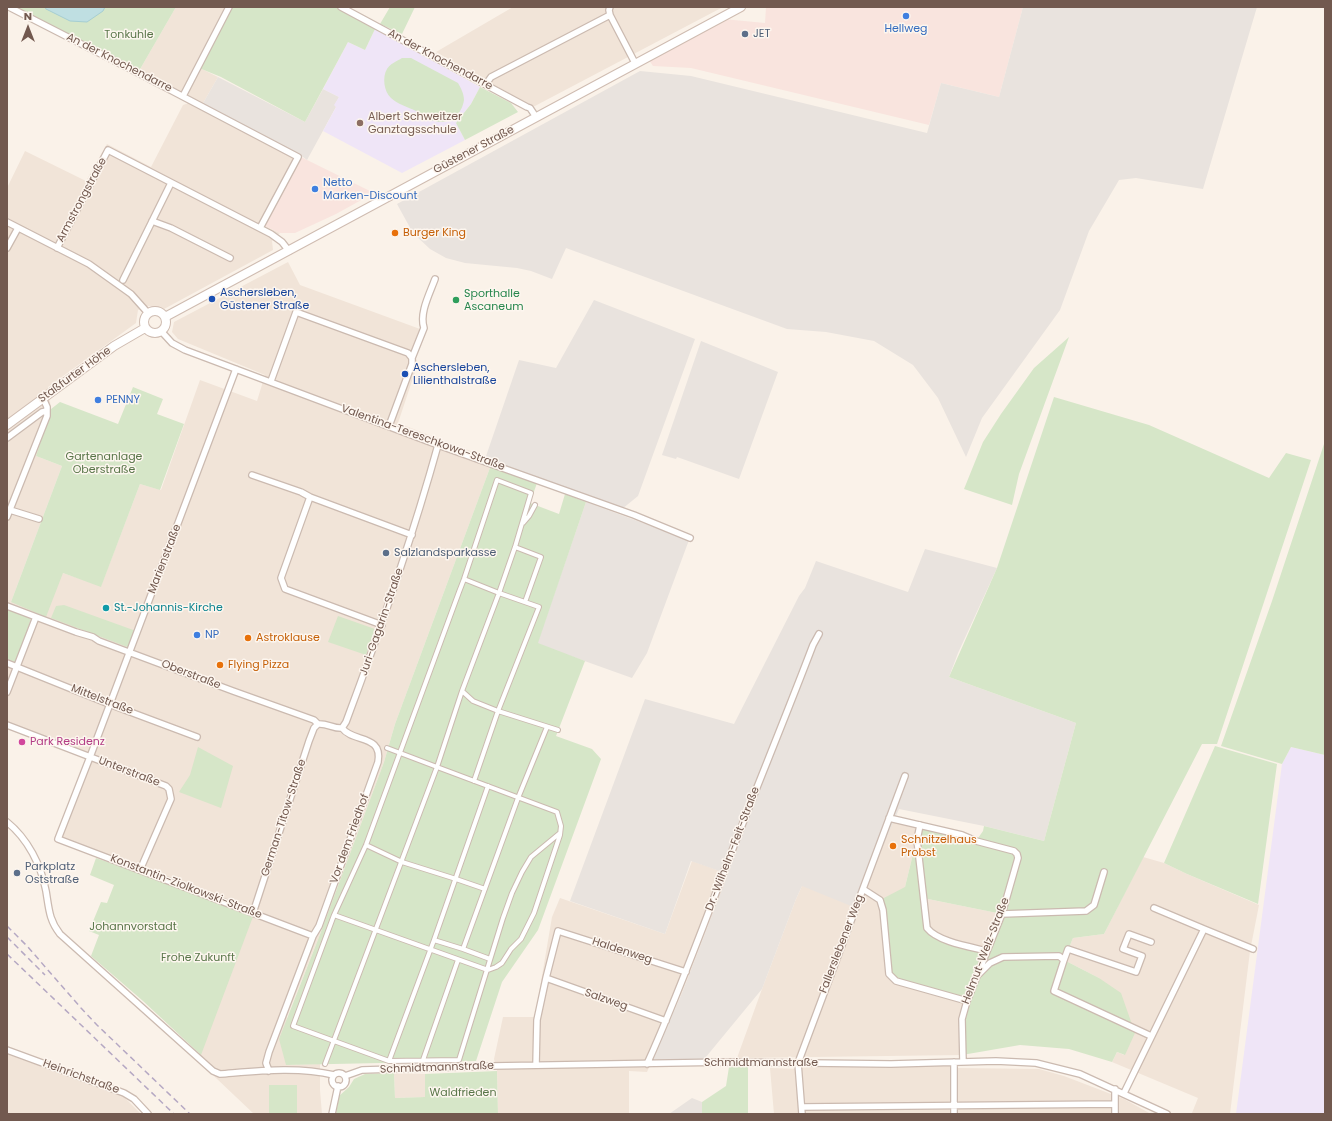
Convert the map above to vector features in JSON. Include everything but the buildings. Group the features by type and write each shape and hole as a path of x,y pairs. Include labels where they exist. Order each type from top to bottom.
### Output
{"main road":[{"name":"Güstener Straße","path":"165,317 740,7"},
{"path":"157,311 165,317 166,325 158,333 152,333 147,331 145,328 144,320 148,313 157,311"},
{"name":"Staßfurter Höhe","path":"7,425 114,346 145,328"}],"street":[{"name":"An der Knochendarre","path":"8,7 183,96 229,7"},
{"name":"An der Knochendarre","path":"341,7 530,108 536,117"},
{"path":"610,7 610,15 635,64"},
{"path":"486,84 491,77 610,15"},
{"path":"183,96 298,157 260,228"},
{"name":"Armstrongstraße","path":"57,248 108,150 260,228 279,239 289,251"},
{"path":"123,280 171,183"},
{"path":"152,221 171,228 230,258"},
{"path":"7,222 89,264 128,292 148,313"},
{"path":"7,248 18,228"},
{"path":"389,426 412,364 412,358 424,328 422,320 424,311 435,279"},
{"path":"271,381 296,312 408,353 412,358"},
{"name":"Valentina-Tereschkowa-Straße","path":"161,331 172,343 236,369 438,445 634,515 690,538"},
{"name":"Marienstraße","path":"58,839 236,369"},
{"path":"7,517 47,416 46,404 43,398"},
{"name":"Staßfurter Höhe","path":"7,438 42,412 47,410"},
{"name":"Juri-Gagarin-Straße","path":"342,728 346,722 382,625 412,535 438,445"},
{"path":"252,475 301,492 310,497 412,535"},
{"path":"325,1064 334,1042 402,862 437,767 462,690 499,593 522,524 531,493 497,480 464,579 366,846 334,915 293,1026 334,1042 388,1061 459,1060 512,893 530,857 560,833"},
{"path":"310,497 281,578 285,589 382,625"},
{"path":"522,524 529,516 535,505"},
{"path":"10,510 39,520"},
{"path":"515,546 541,557 525,602"},
{"path":"464,579 539,607 498,711 474,781"},
{"name":"Oberstraße","path":"7,606 93,637 262,702 314,720 318,724 342,728 347,732 372,743"},
{"path":"7,692 36,617"},
{"name":"Dr.-Wilhelm-Feit-Straße","path":"647,1064 686,972 730,854 813,645 819,634"},
{"name":"Mittelstraße","path":"7,663 109,704 197,736"},
{"path":"462,690 473,701 498,711 558,730"},
{"name":"German-Titow-Straße","path":"253,913 309,741 314,728 318,724"},
{"name":"Unterstraße","path":"7,726 166,786 169,789 171,799 140,870"},
{"path":"463,949 518,798 547,727"},
{"name":"Vor dem Friedhof","path":"269,1071 266,1063 269,1052 313,936 319,926 378,762 379,753 372,743"},
{"path":"334,915 487,970 496,967 502,963 521,939 534,912 560,833 561,826 557,812 387,748"},
{"name":"Fallerslebener Weg","path":"802,1114 798,1063 905,776"},
{"path":"388,1061 434,940 488,786"},
{"name":"Helmut-Welz-Straße","path":"890,818 962,835 987,844 1014,851 1017,854 1018,858 1002,914 967,1001 962,1019 962,1062"},
{"path":"7,822 21,835 35,857 41,874 49,914 54,927 213,1071 220,1074 269,1071 318,1071 334,1075 340,1073 345,1076 346,1081 344,1084 338,1086"},
{"path":"920,825 917,840 927,928 940,937 987,951"},
{"name":"Konstantin-Ziolkowski-Straße","path":"58,839 313,936"},
{"path":"366,846 402,862 485,889"},
{"path":"1002,914 1086,911 1094,905 1104,872"},
{"path":"863,889 880,900 889,974 896,981 967,1001"},
{"path":"1154,908 1253,949"},
{"path":"1124,1093 1204,929"},
{"name":"Haldenweg","path":"546,978 558,931 686,972"},
{"path":"1151,942 1129,934 1123,949 1142,956 1136,972 1068,949 1054,991 1151,1036"},
{"path":"434,940 490,959"},
{"path":"977,975 990,963 1003,957 1059,956 1064,960"},
{"path":"423,1060 458,960"},
{"path":"536,1065 537,1020 546,978"},
{"name":"Salzweg","path":"546,978 666,1021"},
{"name":"Heinrichstraße","path":"7,1050 124,1093 134,1100 148,1114"},
{"name":"Schmidtmannstraße","path":"345,1076 362,1070 536,1065 728,1062 891,1064 996,1061 1036,1063 1080,1074 1168,1114"},
{"path":"954,1062 954,1114"},
{"path":"334,1075 332,1081 338,1086"},
{"path":"332,1114 338,1086"},
{"path":"1115,1089 1115,1114"},
{"path":"802,1107 1115,1104"}],"shaded area":[{"path":"176,7 231,7 200,68 218,77 202,105 302,155 265,226 280,233 272,241 273,250 164,309 148,306 138,310 136,323 48,387 51,409 36,456 62,466 11,602 63,573 101,586 140,484 161,490 200,380 257,401 265,375 178,339 172,332 174,322 288,262 300,285 420,329 412,350 418,363 398,423 486,457 491,465 395,724 384,762 319,937 287,1017 286,1065 320,1064 322,1114 254,1114 197,1060 253,913 58,839 88,755 7,723 7,188 25,151 86,181 107,144 151,167 183,105 194,101 139,71"},
{"path":"513,7 723,7 533,107 436,52"},
{"path":"766,7 1023,7 999,97 941,83 929,125 691,68 653,66 649,60 723,19 765,23"},
{"path":"1023,7 1257,7 1203,189 1136,178 1119,180 1089,231 1060,310 982,418 966,457 938,398 913,365 874,341 826,332 787,329 566,248 552,279 531,271 517,268 465,263 446,258 430,249 413,233 397,204 640,71 691,76 927,133 941,83 999,97"},
{"path":"375,29 480,87 471,104 456,123 465,140 402,173 323,131 336,107 334,105 339,97 323,89 348,42 365,50"},
{"path":"218,77 305,122 323,89 339,97 335,105 336,107 307,160 299,154 202,105"},
{"path":"301,157 374,193 336,214 295,233 280,233 265,226"},
{"path":"594,300 695,339 638,496 622,509 484,462 519,360 556,368"},
{"path":"701,341 778,372 739,479 677,457 676,459 662,455"},
{"path":"586,502 689,540 647,653 632,678 537,644"},
{"path":"925,549 997,568 958,653 949,677 1076,723 1044,841 984,826 899,809 856,908 802,886 762,989 701,1063 649,1067 682,993 728,874 691,861 665,934 570,901 645,699 734,724 799,596 805,588 816,561 908,592"},
{"path":"1291,747 1325,755 1325,1114 1236,1114 1282,764"},
{"path":"894,819 920,825 905,887 967,1001 962,1055 737,1058 802,886 863,889"},
{"path":"1143,857 1164,863 1259,905 1250,951 1230,1114 1192,1113 1198,1098 1112,1062 1117,1052 1124,1055 1099,978 1064,960 1073,938 1104,934"},
{"path":"692,861 729,874 682,993 647,1072 629,1071 629,1114 498,1114 497,1071 494,1059 503,1017 535,1017 552,917 560,898 665,934"},
{"path":"923,898 1002,914 987,951 931,933"},
{"path":"7,1054 123,1096 141,1114 7,1114"},
{"path":"954,1062 958,1068 1039,1069 1064,1076 1124,1099 1151,1114 774,1114 770,1068 798,1069 798,1063"},
{"path":"394,1073 425,1074 426,1097 395,1098"},
{"path":"692,1098 702,1102 702,1114 669,1114"}],"green space":[{"name":"Tonkuhle","path":"16,7 176,7 139,71"},
{"path":"231,7 335,7 375,29 365,50 348,42 305,122 221,77 199,68"},
{"path":"390,7 415,7 402,34 380,24"},
{"path":"402,58 411,58 458,83 464,100 461,110 454,118 445,122 432,120 399,104 391,98 385,88 385,72 390,66"},
{"path":"480,87 511,103 518,112 465,140 456,123 471,104"},
{"path":"1069,337 1019,474 1012,505 964,489 983,442 1001,414 1034,368"},
{"name":"Gartenanlage Oberstraße","path":"133,387 163,399 157,414 184,424 160,490 140,484 101,587 63,573 46,617 11,602 62,466 36,456 51,409 60,402 118,424"},
{"path":"1054,397 1149,425 1269,478 1286,453 1311,460 1217,744 1202,744 1104,934 1073,938 1064,960 1099,978 1121,993 1135,1033 1125,1055 1117,1052 1112,1062 1069,1049 1020,1045 962,1055 962,1019 967,1002 896,981 889,974 880,900 905,887 920,825 976,841 983,831 984,826 1044,841 1076,723 949,677 997,568","holes":["923,898 1002,914 987,951 940,937 927,928"]},
{"path":"1325,441 1325,755 1291,747 1282,764 1221,746 1272,601"},
{"path":"491,465 537,483 530,503 559,514 565,494 586,502 538,643 585,661 556,736 592,749 601,759 538,930 502,982 476,1061 286,1065 279,1039 319,937 384,762 395,724"},
{"path":"64,605 136,631 130,648 51,618 56,606"},
{"path":"7,609 31,618 17,663 7,659"},
{"path":"338,616 375,629 366,655 328,642"},
{"path":"1215,746 1277,764 1258,904 1164,863"},
{"path":"198,747 233,766 221,808 179,792 190,775"},
{"path":"96,858 254,914 201,1055 143,1001 91,956 99,935 89,931 101,902 107,903 114,885 90,875"},
{"path":"729,1067 748,1067 748,1114 702,1114 702,1102 726,1086"},
{"name":"Waldfrieden","path":"497,1071 498,1114 336,1114 339,1096 349,1087 354,1079 365,1074 394,1073 395,1098 425,1097 425,1074"},
{"path":"269,1085 297,1085 297,1114 269,1114"}],"water":[{"path":"46,7 105,7 103,11 87,22 70,21 46,9"}],"railway":[{"path":"7,926 27,946 97,1025 190,1114"},
{"path":"7,937 45,975"},
{"path":"7,954 174,1114"}],"place":[{"name":"Hellweg","path":"906,16"},
{"name":"JET","path":"745,34"},
{"name":"Albert Schweitzer Ganztagsschule","path":"360,123"},
{"name":"Netto Marken-Discount","path":"315,189"},
{"name":"Burger King","path":"395,233"},
{"name":"Aschersleben, Güstener Straße","path":"212,299"},
{"name":"Sporthalle Ascaneum","path":"456,300"},
{"name":"Aschersleben, Lilienthalstraße","path":"405,374"},
{"name":"PENNY","path":"98,400"},
{"name":"Salzlandsparkasse","path":"386,553"},
{"name":"St.-Johannis-Kirche","path":"106,608"},
{"name":"NP","path":"197,635"},
{"name":"Astroklause","path":"248,638"},
{"name":"Flying Pizza","path":"220,665"},
{"name":"Park Residenz","path":"22,742"},
{"name":"Schnitzelhaus Probst","path":"893,846"},
{"name":"Parkplatz Oststraße","path":"17,873"}],"park label":[{"name":"Johannvorstadt","path":"133,927"},
{"name":"Frohe Zukunft","path":"198,958"}]}
